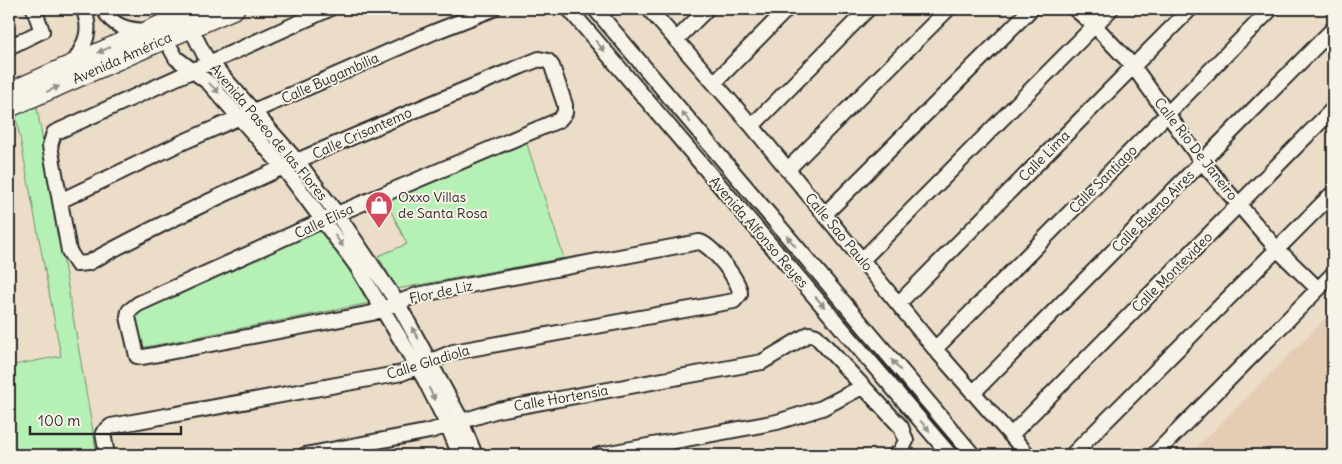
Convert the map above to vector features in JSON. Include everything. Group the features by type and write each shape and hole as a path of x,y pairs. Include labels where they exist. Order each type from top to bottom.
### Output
{"main road":[{"name":"Avenida América","path":"10,102 190,17 235,9"},
{"name":"Avenida América","path":"10,102 74,63 156,32"}],"street":[{"path":"9,47 42,31 34,9"},
{"path":"74,63 82,49 89,23 83,9"},
{"path":"60,202 50,140 54,134 329,9"},
{"name":"Calle Bugambilia","path":"60,202 119,172 247,114 434,32 493,9"},
{"name":"Avenida Alfonso Reyes","path":"569,9 950,455"},
{"name":"Avenida Alfonso Reyes","path":"595,9 973,455"},
{"name":"Calle Sao Paulo","path":"649,9 715,82 935,349 1028,455"},
{"path":"676,40 707,9"},
{"path":"715,82 787,9"},
{"path":"752,126 868,9"},
{"path":"787,170 948,9"},
{"path":"824,215 1031,9"},
{"name":"Calle Río De Janeiro","path":"1075,9 1102,17"},
{"name":"Calle Río De Janeiro","path":"1090,9 1102,17 1205,159 1280,246 1320,287"},
{"name":"Calle Lima","path":"898,304 1190,9"},
{"name":"Calle Santiago","path":"935,349 1271,9"},
{"path":"89,23 106,12 122,27 156,32"},
{"name":"Avenida Paseo de las Flores","path":"190,17 199,47 283,167 324,221 384,309 417,367 475,455"},
{"path":"862,260 1102,17"},
{"name":"Calle Bueno Aires","path":"973,393 1333,28"},
{"name":"Avenida Paseo de las Flores","path":"156,32 176,58 247,114 297,161 337,214 397,302 431,362 454,423 460,455"},
{"name":"Calle Crisantemo","path":"60,202 69,251 74,261 81,265 164,222 283,167 539,60"},
{"name":"Calle Elisa","path":"146,357 140,357 136,353 128,317 132,308 337,214 563,117 565,105 552,66 548,61 539,60"},
{"name":"Calle Montevideo","path":"1011,435 1333,110"},
{"path":"1072,455 1333,193"},
{"name":"Flor de Liz","path":"146,357 372,313 417,295 694,242 704,243 708,246 740,285 740,290"},
{"path":"1154,455 1333,274"},
{"name":"Calle Gladiola","path":"107,455 103,433 111,426 392,374 431,362 453,352 734,301 738,298 740,290"},
{"name":"Calle Hortensia","path":"305,455 454,423 498,410 762,362 776,355 801,337 813,335 862,387"},
{"path":"599,455 777,422 822,408 862,387 901,427 906,441 900,452 895,455"}],"shaded area":[{"path":"1333,311 1333,455 1189,455"}],"green space":[{"path":"36,102 97,455 9,455 9,366 61,356 15,111"},
{"path":"526,141 564,258 397,289 378,256 407,244 385,199"},
{"path":"321,226 370,303 141,348 133,314"}],"place":[{"name":"Oxxo Villas de Santa Rosa","path":"379,229"}]}
